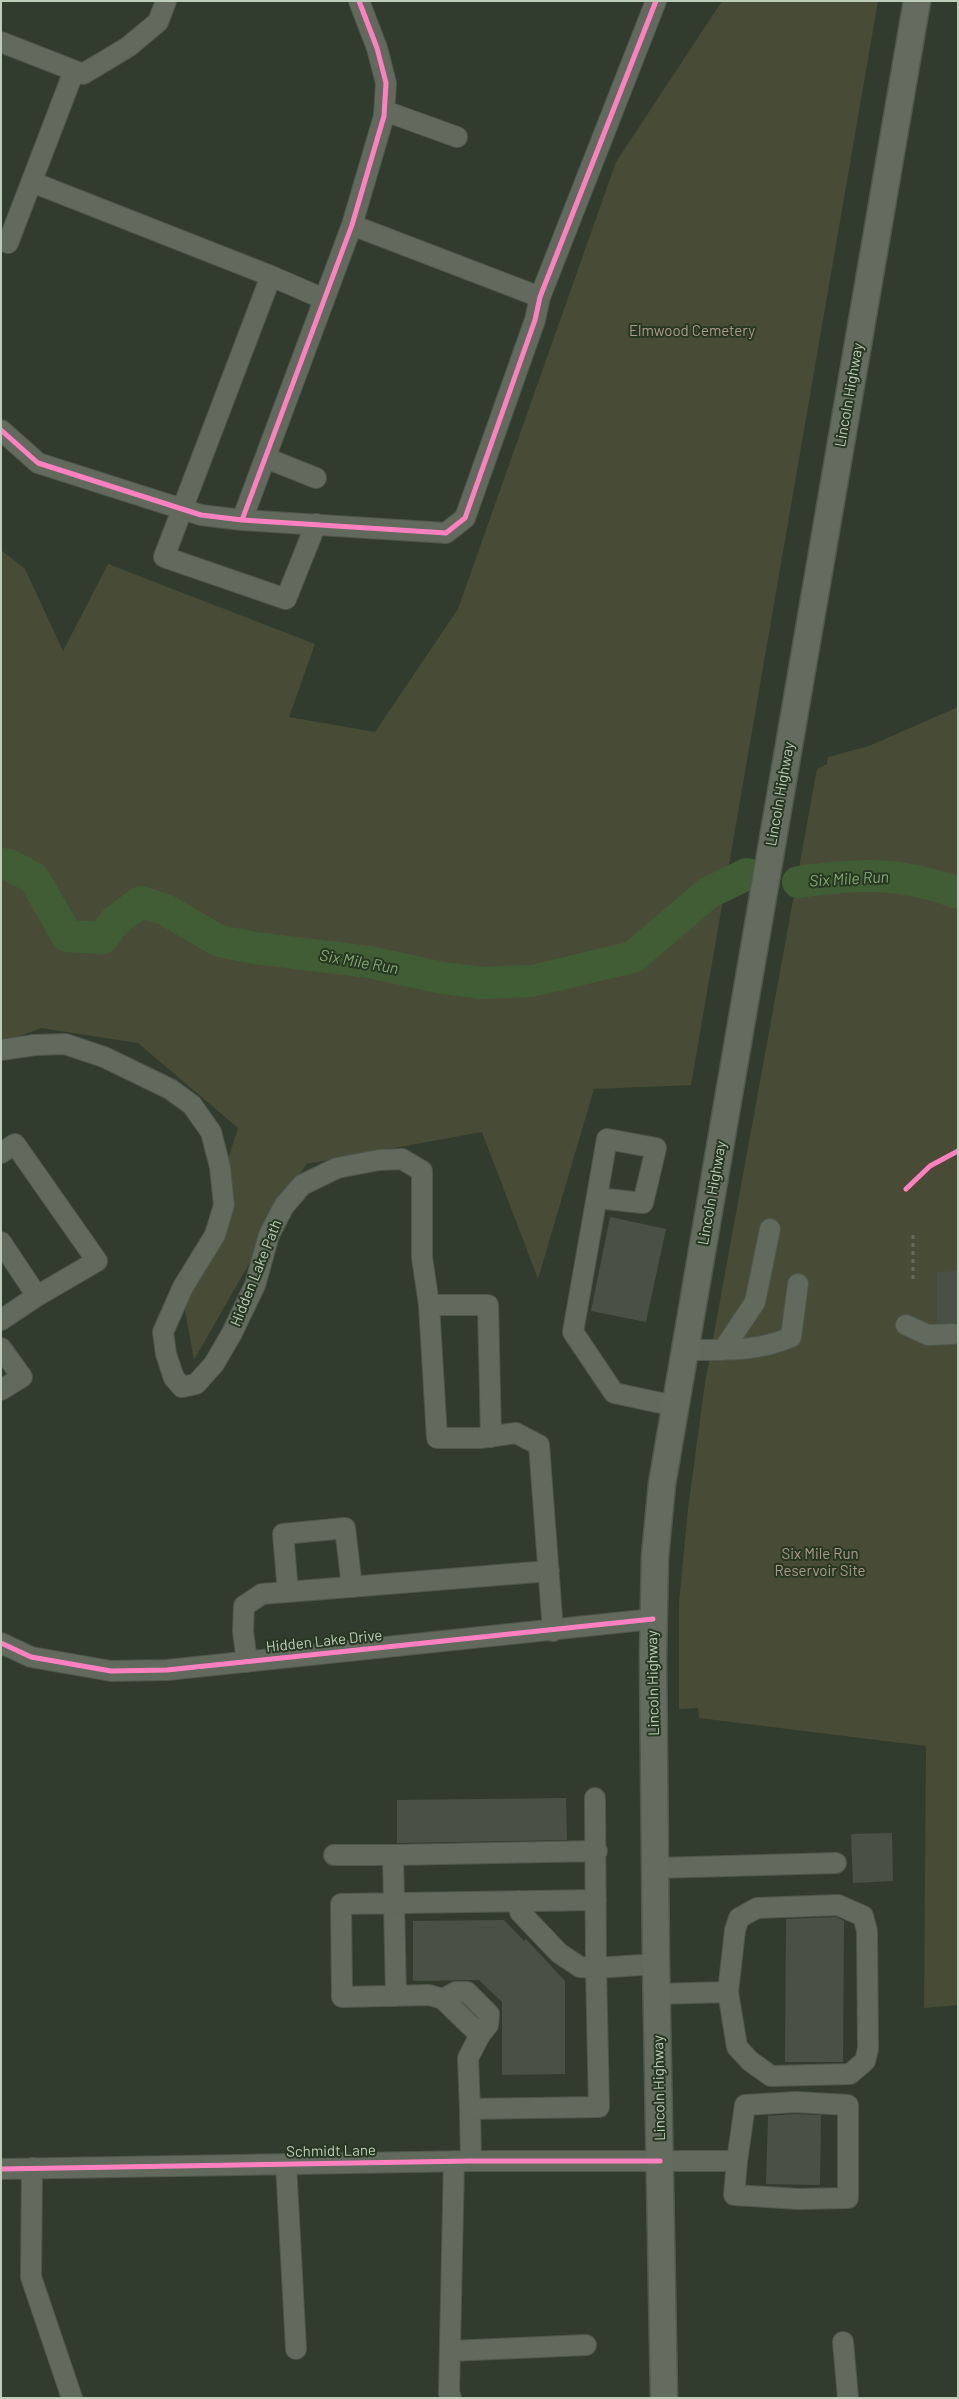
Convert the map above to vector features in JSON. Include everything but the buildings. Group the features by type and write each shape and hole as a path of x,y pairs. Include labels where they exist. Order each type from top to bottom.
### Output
{"main road":[{"name":"Lincoln Highway","path":"664,2398 656,1994 653,1619 655,1556 662,1484 917,1"}],"street":[{"path":"1,42 83,74 128,46 158,22 166,1"},
{"path":"242,520 352,225 385,110 386,83 377,48 359,1"},
{"path":"1,430 38,463 202,515 242,520 446,533 465,518 535,320 540,297 656,1"},
{"path":"8,243 74,70"},
{"path":"385,110 457,137"},
{"path":"32,182 271,276 324,299"},
{"path":"352,225 540,297"},
{"path":"271,276 181,508 164,557 286,599 316,524"},
{"path":"266,458 316,478"},
{"name":"Hidden Lake Path","path":"1,1050 35,1045 65,1044 104,1057 170,1089 192,1105 211,1132 220,1167 224,1205 215,1235 183,1287 163,1332 166,1354 174,1378 182,1387 196,1384 219,1357 255,1286 268,1236 284,1206 302,1185 338,1168 379,1160 402,1159 422,1171 422,1257 430,1304"},
{"path":"1,1153 15,1144 97,1261 37,1296 1,1320"},
{"path":"597,1198 573,1332 614,1393 675,1406"},
{"path":"723,1350 755,1302 770,1229"},
{"path":"1,1242 37,1296"},
{"path":"686,1350 740,1350 778,1343 791,1337 798,1284"},
{"path":"491,1437 488,1306 430,1304 437,1438 491,1437 516,1433 539,1445 553,1631"},
{"path":"906,1325 928,1334 953,1334"},
{"path":"1,1348 22,1377 1,1390"},
{"path":"288,1592 283,1534 345,1528 352,1587"},
{"path":"246,1662 243,1631 244,1606 262,1594 549,1571"},
{"name":"Hidden Lake Drive","path":"1,1643 31,1657 111,1671 167,1670 653,1619"},
{"path":"470,2109 599,2107 595,1798"},
{"path":"334,1855 596,1851"},
{"path":"392,1855 396,1996"},
{"path":"656,1868 836,1863"},
{"path":"451,2398 450,2351 463,2161 470,2109 468,2058 480,2034 443,1999 429,1995 342,1997 341,1904 596,1900"},
{"path":"520,1901 520,1912 559,1954 580,1967 596,1968 656,1964"},
{"path":"838,1905 863,1916 867,1931 868,2049 865,2061 850,2074 771,2076 758,2068 737,2047 728,1992 735,1930 739,1918 757,1908 838,1905"},
{"path":"656,1994 728,1992"},
{"path":"796,2102 848,2105 848,2198 799,2199 734,2195 737,2161 745,2105 796,2102"},
{"name":"Schmidt Lane","path":"1,2169 463,2161 737,2161"},
{"path":"286,2164 296,2349"},
{"path":"32,2168 31,2277 72,2398"},
{"path":"844,2342 848,2398"},
{"path":"450,2351 586,2345"}],"path":[{"path":"913,1235 913,1283"}],"green space":[{"name":"Elmwood Cemetery","path":"722,1 878,1 691,1085 594,1089 538,1279 482,1132 306,1164 194,1360 183,1299 238,1128 138,1043 41,1028 1,1043 1,550 25,569 63,651 108,564 315,644 289,717 375,732 458,609 616,162"},
{"name":"Six Mile Run Reservoir Site","path":"958,707 958,2005 924,2008 926,1746 699,1718 698,1708 679,1709 679,1603 688,1509 705,1383 817,769 827,764 828,757 869,746"}],"waterway":[{"name":"Six Mile Run","path":"1,864 9,865 34,878 67,936 103,938 115,921 141,902 166,910 219,941 255,948 369,962 443,978 483,983 532,981 633,957 708,893 747,874"},
{"name":"Six Mile Run","path":"798,882 840,877 878,876 916,881 958,893"}],"cycle path":[{"path":"1,430 38,463 201,515 242,520 352,225 384,116 386,83 377,48 359,1"},
{"path":"242,520 446,533 465,518 535,320 540,297 656,1"},
{"path":"906,1189 930,1166 958,1151"},
{"path":"1,1643 31,1657 111,1671 167,1670 653,1619"},
{"path":"1,2169 471,2161 660,2161"}]}
